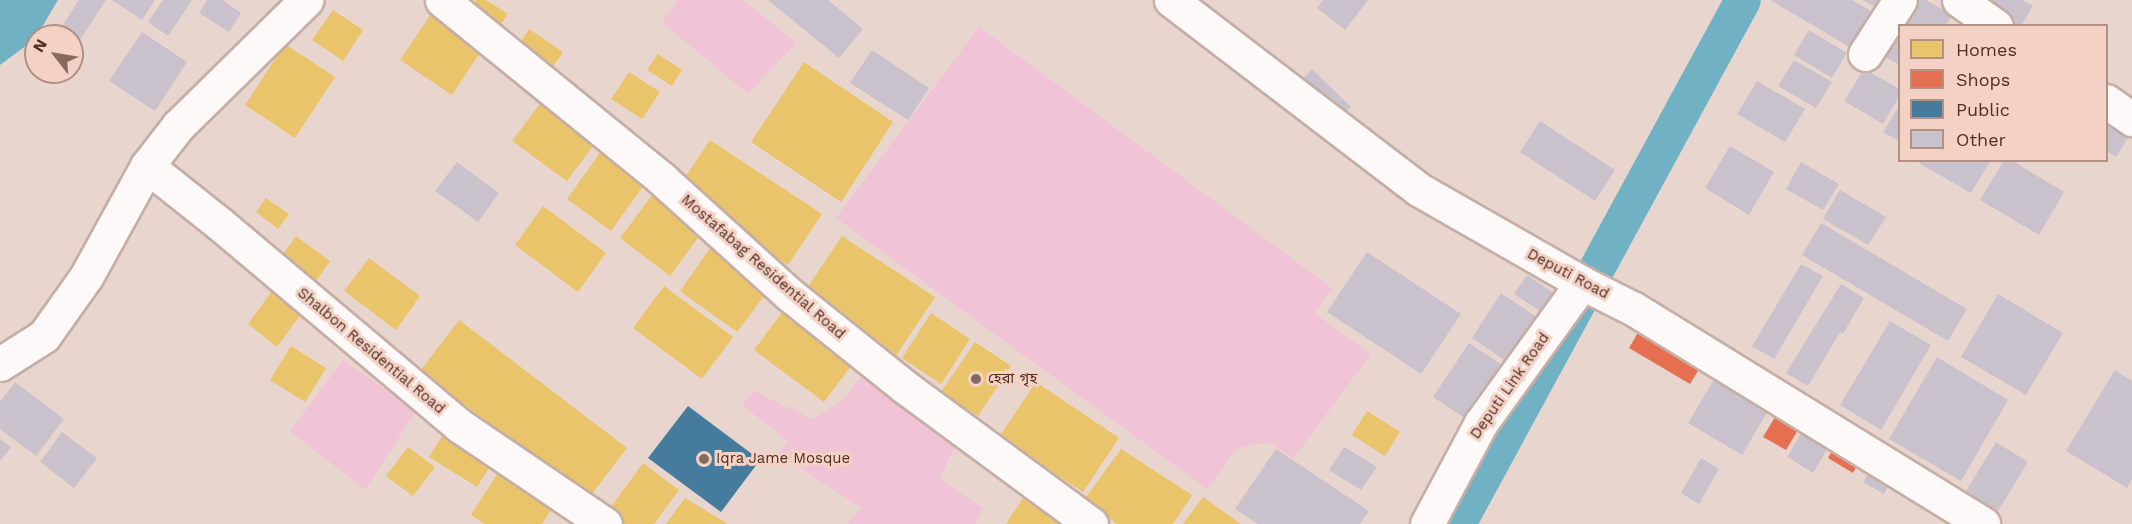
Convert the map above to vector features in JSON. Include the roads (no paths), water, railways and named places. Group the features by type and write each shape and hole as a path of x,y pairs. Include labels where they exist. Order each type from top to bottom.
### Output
{"street":[{"path":"0,364 44,336 86,278 147,166 178,126 306,0"},
{"name":"Mostafabag Residential Road","path":"442,0 662,179 790,295 905,387 1091,524"},
{"name":"Deputi Road","path":"1171,0 1418,189 1582,284 1634,309 1983,524"},
{"path":"1865,54 1900,0"},
{"path":"1959,0 1993,24"},
{"path":"2108,102 2132,119"},
{"name":"Shalbon Residential Road","path":"147,166 220,224 460,426 585,519"},
{"name":"Deputi Link Road","path":"1426,524 1481,423 1582,284"}],"water":[{"path":"0,0 58,0 44,24 24,24 24,47 0,65"}],"waterway":[{"path":"1458,524 1743,0"}],"place":[{"name":"হেরা গৃহ","path":"976,379"},
{"name":"Iqra Jame Mosque","path":"704,459"}]}
